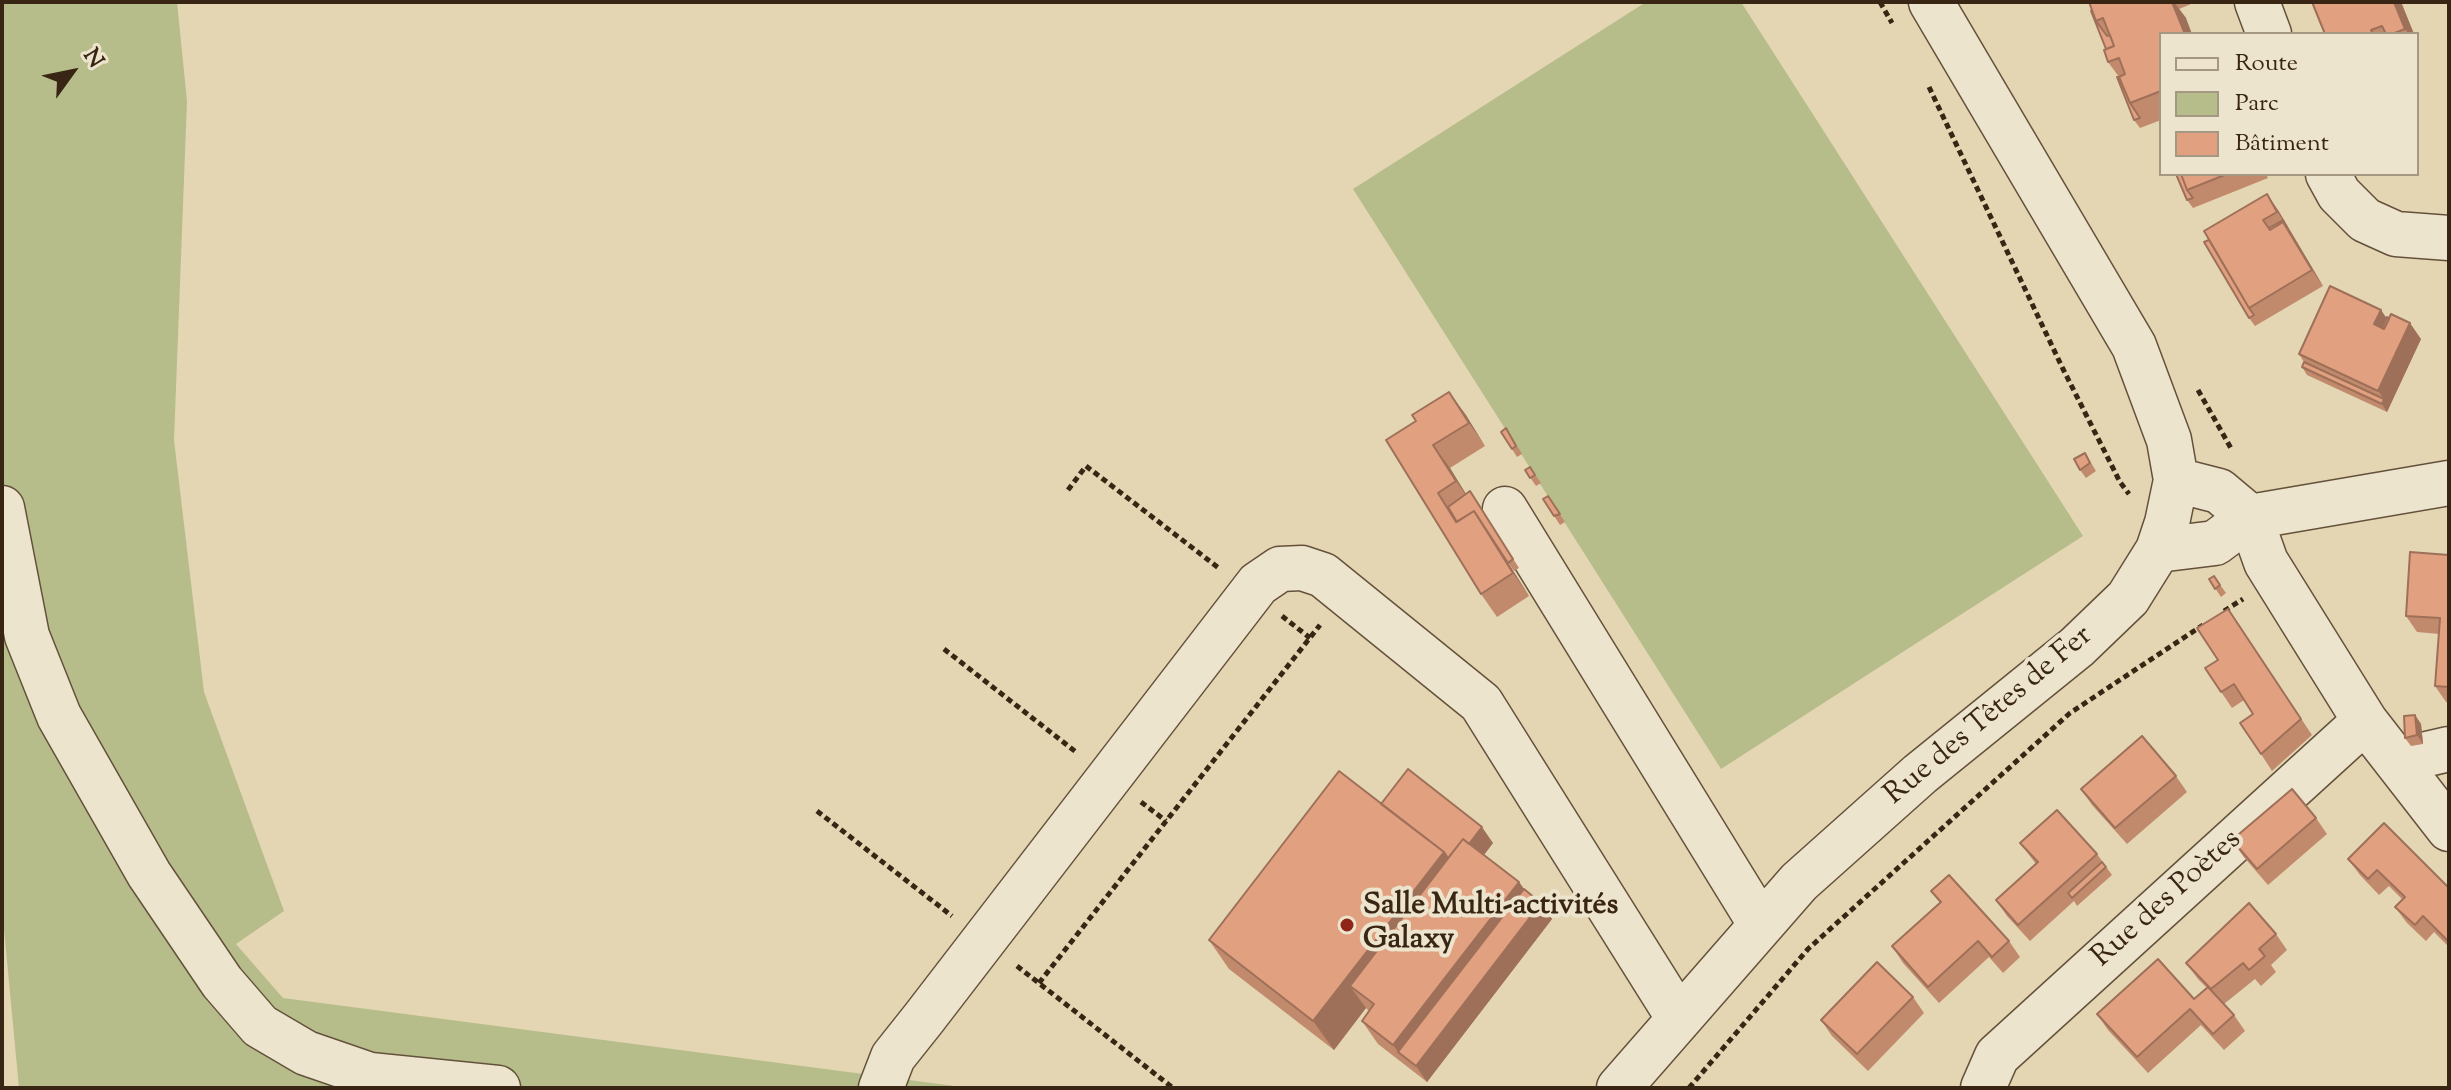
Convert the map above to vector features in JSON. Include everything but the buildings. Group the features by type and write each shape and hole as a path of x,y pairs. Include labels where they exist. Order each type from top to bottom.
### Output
{"street":[{"path":"1931,2 2134,346 2169,440 2176,480 2219,491 2250,517 2258,543 2276,577 2365,721 2449,829"},
{"path":"2257,2 2268,32"},
{"path":"2329,176 2339,194 2365,220 2396,234 2449,238"},
{"name":"Rue des Têtes de Fer","path":"1619,1088 1799,882 1920,774 2077,647 2128,598 2160,543 2176,480"},
{"path":"2160,543 2215,543 2250,517 2449,483"},
{"path":"2,508 27,636 59,716 149,874 222,982 260,1026 306,1053 370,1075 498,1088"},
{"path":"1505,509 1761,925"},
{"path":"881,1088 893,1057 1251,593 1268,573 1280,569 1302,568 1323,575 1481,703 1678,1017"},
{"name":"Rue des Poètes","path":"1983,1088 1997,1056 2365,721"},
{"path":"2397,761 2449,749"}],"path":[{"path":"1880,2 1896,30"},
{"path":"1928,85 2120,482 2160,543"},
{"path":"1068,490 1086,466 1310,638"},
{"path":"1689,1088 1808,949 2070,713 2276,577"},
{"path":"1173,1088 1039,983 1325,619"},
{"path":"944,649 1166,821"},
{"path":"817,811 984,940"}],"green space":[{"path":"2,2 177,2 187,101 174,440 204,692 284,911 236,944 283,998 970,1088 19,1088 2,908"},
{"path":"1646,2 1741,2 2083,536 1721,769 1353,189"}],"place":[{"name":"Salle Multi-activités Galaxy","path":"1347,925"}]}
